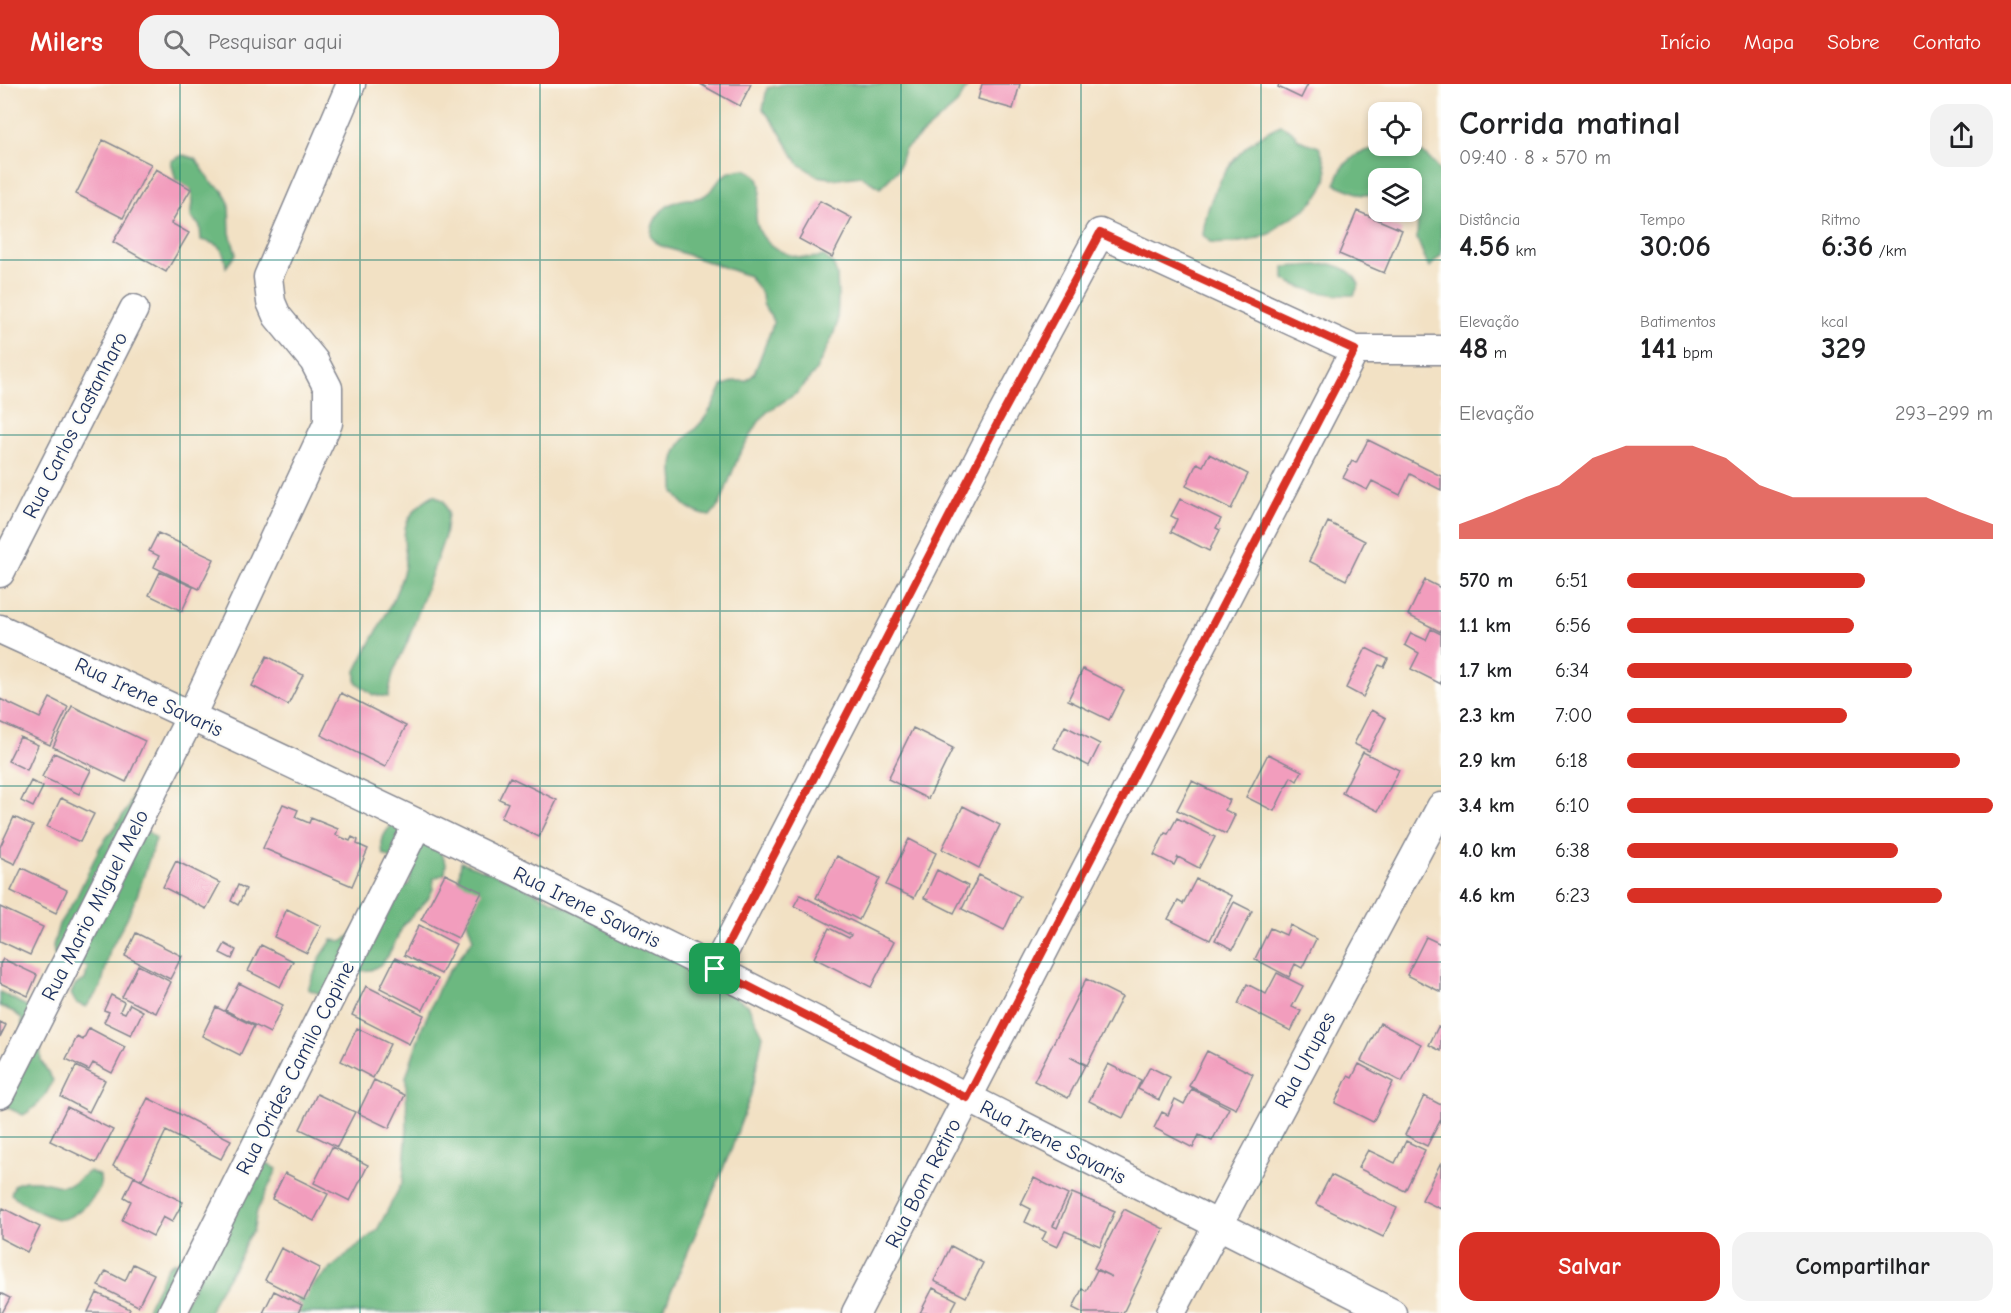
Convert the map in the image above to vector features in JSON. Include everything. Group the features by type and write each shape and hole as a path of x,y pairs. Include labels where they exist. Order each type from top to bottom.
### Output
{"street":[{"name":"Rua Mario Miguel Melo","path":"0,1094 190,716 328,423 328,388 314,361 277,316 271,302 268,277 351,84"},
{"path":"715,969 992,432 1100,233 1355,350 1441,350"},
{"name":"Rua Carlos Castanharo","path":"0,573 134,309"},
{"name":"Rua Bom Retiro","path":"856,1313 1355,350"},
{"name":"Rua Irene Savaris","path":"0,629 418,823 715,969 1216,1226 1392,1313"},
{"name":"Rua Urupes","path":"1171,1313 1441,807"},
{"name":"Rua Orides Camilo Copine","path":"172,1313 418,823"}],"green space":[{"path":"785,84 969,84 957,104 904,150 898,170 880,188 861,176 838,179 817,176 798,163 763,109 767,88"},
{"path":"1281,125 1292,131 1299,140 1319,147 1327,170 1322,190 1309,206 1271,233 1241,242 1211,243 1203,235 1211,201 1218,184 1238,155 1265,133"},
{"path":"1368,150 1368,156 1422,156 1422,153 1441,172 1441,255 1429,268 1417,239 1418,222 1422,222 1422,168 1368,168 1368,195 1362,195 1335,184 1343,166 1359,153"},
{"path":"183,155 196,159 211,182 223,191 229,203 230,233 236,254 226,267 220,248 213,243 201,240 200,226 191,217 193,202 191,190 177,185 171,161"},
{"path":"745,169 755,175 759,182 760,193 756,217 758,228 764,238 771,245 791,255 813,258 824,256 833,264 837,275 837,324 815,372 797,393 767,412 758,423 739,455 720,504 710,516 689,508 674,492 674,459 683,441 707,415 722,386 735,381 746,381 754,374 774,322 763,304 762,294 749,276 659,245 651,237 657,217 666,207 672,203 704,196 723,176"},
{"path":"1331,264 1354,276 1359,284 1354,295 1318,292 1284,279 1284,267"},
{"path":"434,495 444,501 448,513 445,536 408,641 393,673 388,697 373,695 356,682 356,671 400,583 405,564 406,525 417,507"},
{"path":"139,790 147,831 156,838 138,893 110,950 101,987 86,1007 76,1003 71,994 75,985 85,980 88,967 55,959 53,946 59,924 76,898 100,847 128,808 132,797"},
{"path":"394,823 440,852 446,863 445,874 434,878 433,889 428,899 404,924 388,956 380,965 371,970 359,971 322,995 308,989 320,958 332,940 344,941 400,889 409,884 412,873 383,854 383,837"},
{"path":"461,862 502,877 647,945 748,1005 763,1035 751,1094 731,1150 662,1313 293,1313 298,1298 377,1230 403,1181 407,1128 406,1077 422,1028 442,981 473,939 457,891"},
{"path":"0,992 32,1009 40,1039 41,1061 53,1080 41,1100 23,1115 0,1104 22,1030 22,1019 14,1012 0,1006"},
{"path":"267,1163 277,1169 257,1211 253,1232 248,1237 240,1257 216,1296 209,1313 179,1313 258,1173"},
{"path":"89,1171 100,1176 98,1190 83,1208 63,1219 39,1212 11,1194 15,1184 25,1181 61,1186 72,1184"},
{"path":"174,1261 182,1269 173,1313 145,1313 167,1268"}],"building":[{"path":"700,84 751,84 740,106"},
{"path":"982,84 1020,84 1013,109 978,99"},
{"path":"1279,84 1308,84 1301,98 1278,87"},
{"path":"103,140 151,164 123,218 76,194"},
{"path":"156,169 191,189 171,223 189,233 166,272 113,242"},
{"path":"820,201 852,218 832,257 799,239"},
{"path":"1357,211 1368,216 1368,222 1383,222 1402,230 1384,273 1339,254"},
{"path":"1368,440 1441,476 1441,490 1410,474 1400,495 1372,481 1367,490 1343,478 1352,461 1356,463"},
{"path":"1209,454 1248,474 1231,509 1186,486 1197,463 1203,466"},
{"path":"1180,499 1221,519 1216,528 1220,530 1209,551 1171,532 1177,519 1171,516"},
{"path":"1328,522 1365,541 1346,580 1309,561"},
{"path":"158,533 214,559 199,589 154,567 159,556 149,551"},
{"path":"160,572 193,587 182,611 149,595"},
{"path":"1425,580 1441,588 1441,632 1408,615"},
{"path":"1431,629 1441,634 1441,684 1411,669 1419,653 1405,645 1411,633 1426,640"},
{"path":"1366,648 1388,659 1384,667 1379,665 1363,697 1346,688"},
{"path":"267,656 303,675 288,705 252,686"},
{"path":"1083,669 1124,690 1109,720 1068,700"},
{"path":"341,693 406,726 385,767 321,735"},
{"path":"50,698 68,707 50,745 0,722 0,699 40,718"},
{"path":"72,706 145,741 126,782 53,747"},
{"path":"1371,710 1386,718 1369,751 1354,744"},
{"path":"1065,726 1100,744 1089,766 1054,748"},
{"path":"913,728 953,748 928,799 888,779"},
{"path":"20,737 38,745 27,770 8,761"},
{"path":"1363,752 1399,770 1378,811 1342,793"},
{"path":"54,753 91,770 79,794 42,777"},
{"path":"1268,754 1302,771 1297,781 1291,777 1274,811 1246,797"},
{"path":"510,777 557,800 539,837 501,818 508,803 499,799"},
{"path":"31,781 43,787 33,807 21,801"},
{"path":"1192,781 1230,800 1225,810 1235,815 1226,834 1177,810"},
{"path":"61,798 94,814 80,842 47,827"},
{"path":"283,804 298,810 295,817 309,823 311,818 338,829 336,835 350,841 352,837 358,840 357,844 368,849 352,886 263,848"},
{"path":"963,806 1000,825 979,868 942,849"},
{"path":"14,817 33,826 15,864 0,857 0,847"},
{"path":"1177,818 1215,837 1199,868 1178,857 1174,865 1154,855 1165,833 1168,834"},
{"path":"909,839 936,853 914,898 886,885"},
{"path":"837,856 880,878 859,920 816,898"},
{"path":"176,861 220,883 206,909 163,887"},
{"path":"22,868 67,890 56,913 11,891"},
{"path":"937,870 968,886 954,913 924,898"},
{"path":"445,874 482,892 458,938 421,920"},
{"path":"979,875 1020,896 1004,930 962,909"},
{"path":"1196,879 1232,896 1210,940 1168,919 1178,901 1183,904"},
{"path":"238,885 246,889 238,905 231,901"},
{"path":"800,895 894,942 871,987 814,958 829,928 849,938 851,935 794,906"},
{"path":"1234,902 1252,911 1233,949 1215,940"},
{"path":"0,907 43,927 30,955 0,941"},
{"path":"287,909 321,926 307,953 274,937"},
{"path":"419,925 456,944 441,974 404,955"},
{"path":"1290,925 1316,939 1302,968 1295,964 1289,977 1255,959 1270,928 1286,935"},
{"path":"136,933 182,956 170,979 125,956"},
{"path":"1426,937 1441,944 1441,992 1407,975"},
{"path":"225,944 236,950 232,959 220,953"},
{"path":"261,945 293,961 280,987 248,971"},
{"path":"395,958 438,979 423,1010 380,988"},
{"path":"3,959 37,975 28,996 0,983 0,964"},
{"path":"138,965 171,982 156,1013 122,997"},
{"path":"1277,973 1303,986 1292,1007 1301,1011 1291,1031 1238,1004 1247,984 1266,994"},
{"path":"1086,979 1122,997 1087,1065 1070,1057 1085,1065 1068,1098 1034,1081"},
{"path":"239,983 283,1005 270,1033 225,1010"},
{"path":"366,986 424,1015 409,1044 352,1015"},
{"path":"111,995 124,1002 120,1011 125,1013 130,1004 143,1011 131,1035 104,1022 109,1012 104,1010"},
{"path":"216,1007 254,1026 240,1055 202,1036"},
{"path":"0,1022 6,1025 0,1037"},
{"path":"1380,1023 1421,1044 1402,1082 1361,1061"},
{"path":"1438,1027 1441,1028 1441,1051 1429,1045"},
{"path":"89,1028 125,1047 112,1073 93,1063 89,1070 66,1059 77,1037 83,1040"},
{"path":"357,1028 390,1044 373,1078 341,1061"},
{"path":"1207,1051 1253,1074 1236,1109 1189,1086"},
{"path":"1108,1064 1141,1080 1123,1118 1089,1101"},
{"path":"1359,1064 1393,1082 1373,1122 1335,1103 1348,1076 1352,1078"},
{"path":"76,1066 105,1080 89,1112 61,1097"},
{"path":"1150,1067 1170,1077 1159,1100 1138,1089"},
{"path":"374,1080 405,1095 389,1128 358,1113"},
{"path":"1192,1089 1229,1108 1212,1141 1199,1135 1193,1148 1154,1128 1162,1112 1168,1115 1175,1099 1184,1104"},
{"path":"317,1094 355,1112 337,1147 300,1129"},
{"path":"1424,1096 1441,1105 1441,1119 1427,1146 1405,1135"},
{"path":"148,1098 231,1140 221,1159 166,1131 142,1180 113,1166"},
{"path":"67,1107 113,1130 96,1163 50,1141"},
{"path":"1406,1141 1425,1150 1405,1191 1358,1168 1368,1150 1395,1163"},
{"path":"332,1147 368,1165 350,1201 314,1183"},
{"path":"1441,1162 1441,1209 1422,1200"},
{"path":"285,1173 328,1194 314,1221 272,1199"},
{"path":"1331,1175 1397,1208 1383,1237 1316,1204"},
{"path":"134,1177 183,1202 172,1222 163,1217 153,1236 122,1220 131,1201 124,1197"},
{"path":"1034,1178 1068,1195 1053,1226 1057,1228 1072,1193 1115,1211 1100,1246 1065,1231 1057,1247 1042,1240 1046,1232 1025,1222 1031,1209 1021,1204"},
{"path":"3,1208 40,1227 27,1252 0,1238 0,1215"},
{"path":"1124,1209 1164,1229 1123,1313 1083,1313 1073,1308 1082,1289 1086,1291 1097,1270 1112,1277 1094,1268"},
{"path":"951,1246 983,1263 966,1297 934,1281"},
{"path":"281,1248 320,1268 304,1300 265,1280"},
{"path":"133,1264 154,1274 138,1306 98,1286 106,1271 125,1281"},
{"path":"933,1288 957,1300 950,1313 920,1313"},
{"path":"274,1291 302,1305 298,1313 263,1313"},
{"path":"0,1293 10,1298 2,1313 0,1313"},
{"path":"97,1293 130,1309 128,1313 88,1312"}],"route":[{"path":"1100,233 1355,350 967,1098 715,969 998,422 1100,233"}]}
